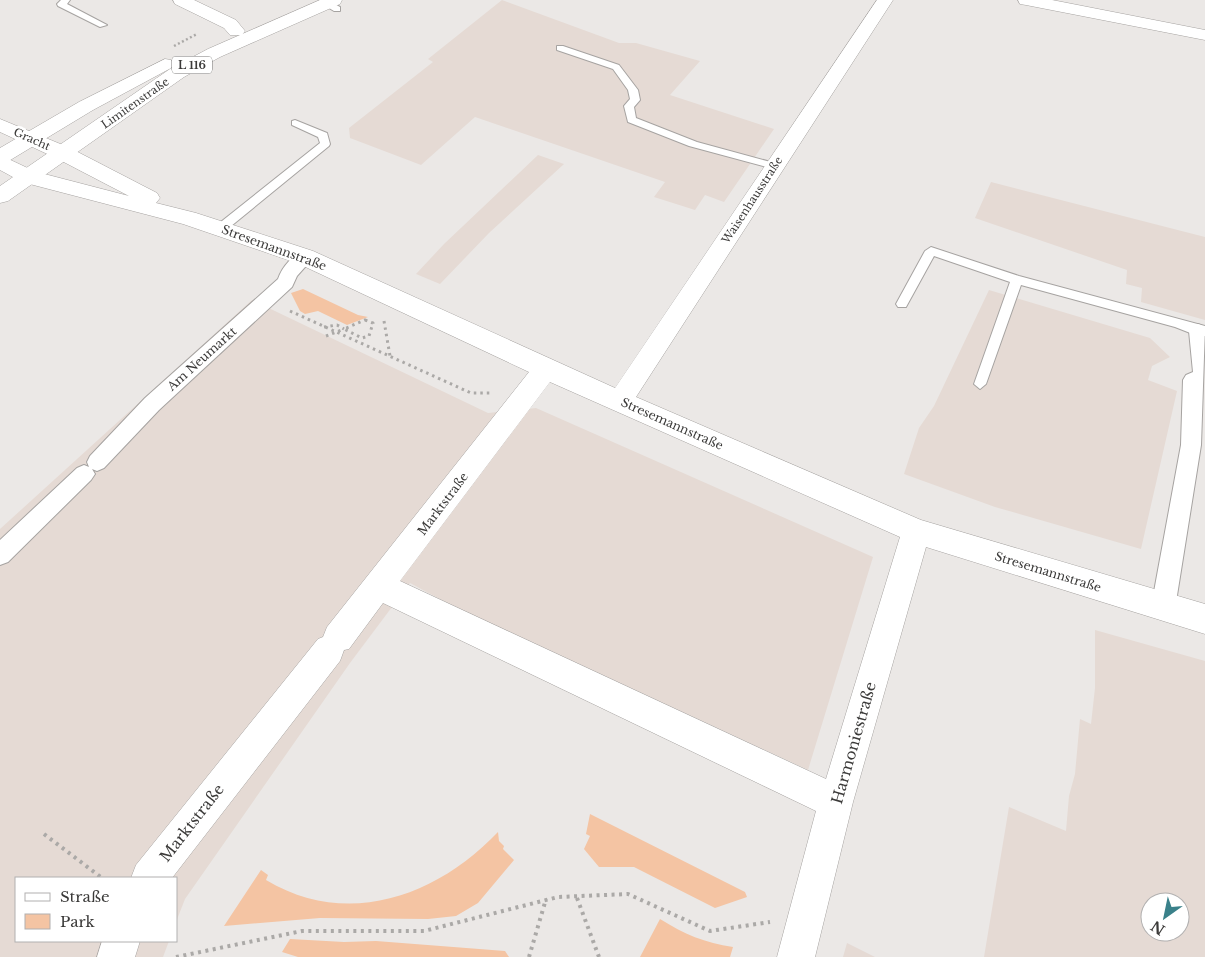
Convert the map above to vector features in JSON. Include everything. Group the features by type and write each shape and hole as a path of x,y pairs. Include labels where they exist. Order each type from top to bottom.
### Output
{"street":[{"path":"181,0 230,24 236,31"},
{"name":"Waisenhausstraße","path":"620,401 884,0"},
{"path":"1026,0 1205,35"},
{"name":"Limitenstraße","path":"0,157 156,68 236,31 327,3"},
{"name":"Limitenstraße","path":"0,196 177,73 214,53 327,3"},
{"name":"Gracht","path":"0,126 32,138 63,153"},
{"name":"Stresemannstraße","path":"63,153 188,218"},
{"path":"0,162 29,177"},
{"name":"Stresemannstraße","path":"29,177 188,218 305,257 546,369 916,531 1163,608 1205,619"},
{"name":"Am Neumarkt","path":"0,555 91,468 152,404 286,282 289,273 305,257"},
{"path":"1163,608 1191,445 1201,331"},
{"name":"Marktstraße","path":"151,877 380,587 546,369"},
{"name":"Harmoniestraße","path":"796,957 836,802 916,531"},
{"path":"380,587 836,802"},
{"path":"116,957 120,942"}],"lane":[{"path":"66,0 61,4 103,25"},
{"path":"560,48 616,67 633,90 635,100 629,106 631,120 693,144 774,166"},
{"path":"221,228 325,144 323,135 295,124"},
{"path":"902,304 931,250 1017,280 1201,331"},
{"path":"980,384 1017,280"}],"path":[{"path":"286,282 282,295 286,309 323,327 471,393 527,394"},
{"path":"323,327 337,325 345,329 362,338 369,336 373,323 365,320 349,326 342,330 326,336"},
{"path":"44,834 101,877"},
{"path":"176,957 302,931 424,931 546,899 628,894 710,931 806,918"},
{"path":"577,898 599,957"},
{"path":"529,957 546,899"}],"shaded area":[{"path":"502,0 619,43 636,43 700,61 670,95 774,129 724,202 705,195 695,210 654,197 665,182 475,117 421,165 350,138 349,128 433,62 428,59"},
{"path":"538,155 564,164 489,233 440,284 416,274 444,244"},
{"path":"991,182 1205,237 1205,320 1141,302 1142,288 1126,284 1127,270 975,218"},
{"path":"989,290 1150,338 1170,357 1152,366 1148,380 1177,391 1141,549 995,507 904,474 919,428 934,406"},
{"path":"252,300 488,413 536,408 873,557 808,770 447,603 410,583 350,663 185,899 178,917 178,877 15,877 15,942 169,942 163,957 0,957 0,529"},
{"path":"1095,630 1205,661 1205,957 984,957 1009,807 1066,831 1069,796 1075,774 1080,719 1091,724 1095,688"},
{"path":"847,943 875,957 843,957"}],"green space":[{"path":"303,289 358,315 368,317 347,325 318,311 305,314 300,311 291,293"},
{"path":"590,814 745,892 747,897 715,908 634,867 599,867 584,849 590,836 586,834"},
{"path":"498,832 499,841 504,846 503,849 514,860 478,903 456,916 428,919 320,918 224,926 261,870 268,875 266,880 297,895 328,902 359,903 390,898 419,888 448,873 474,854"},
{"path":"660,919 695,937 733,947 730,957 640,957"},
{"path":"290,939 344,942 376,941 505,951 509,957 298,957 282,952"}]}
